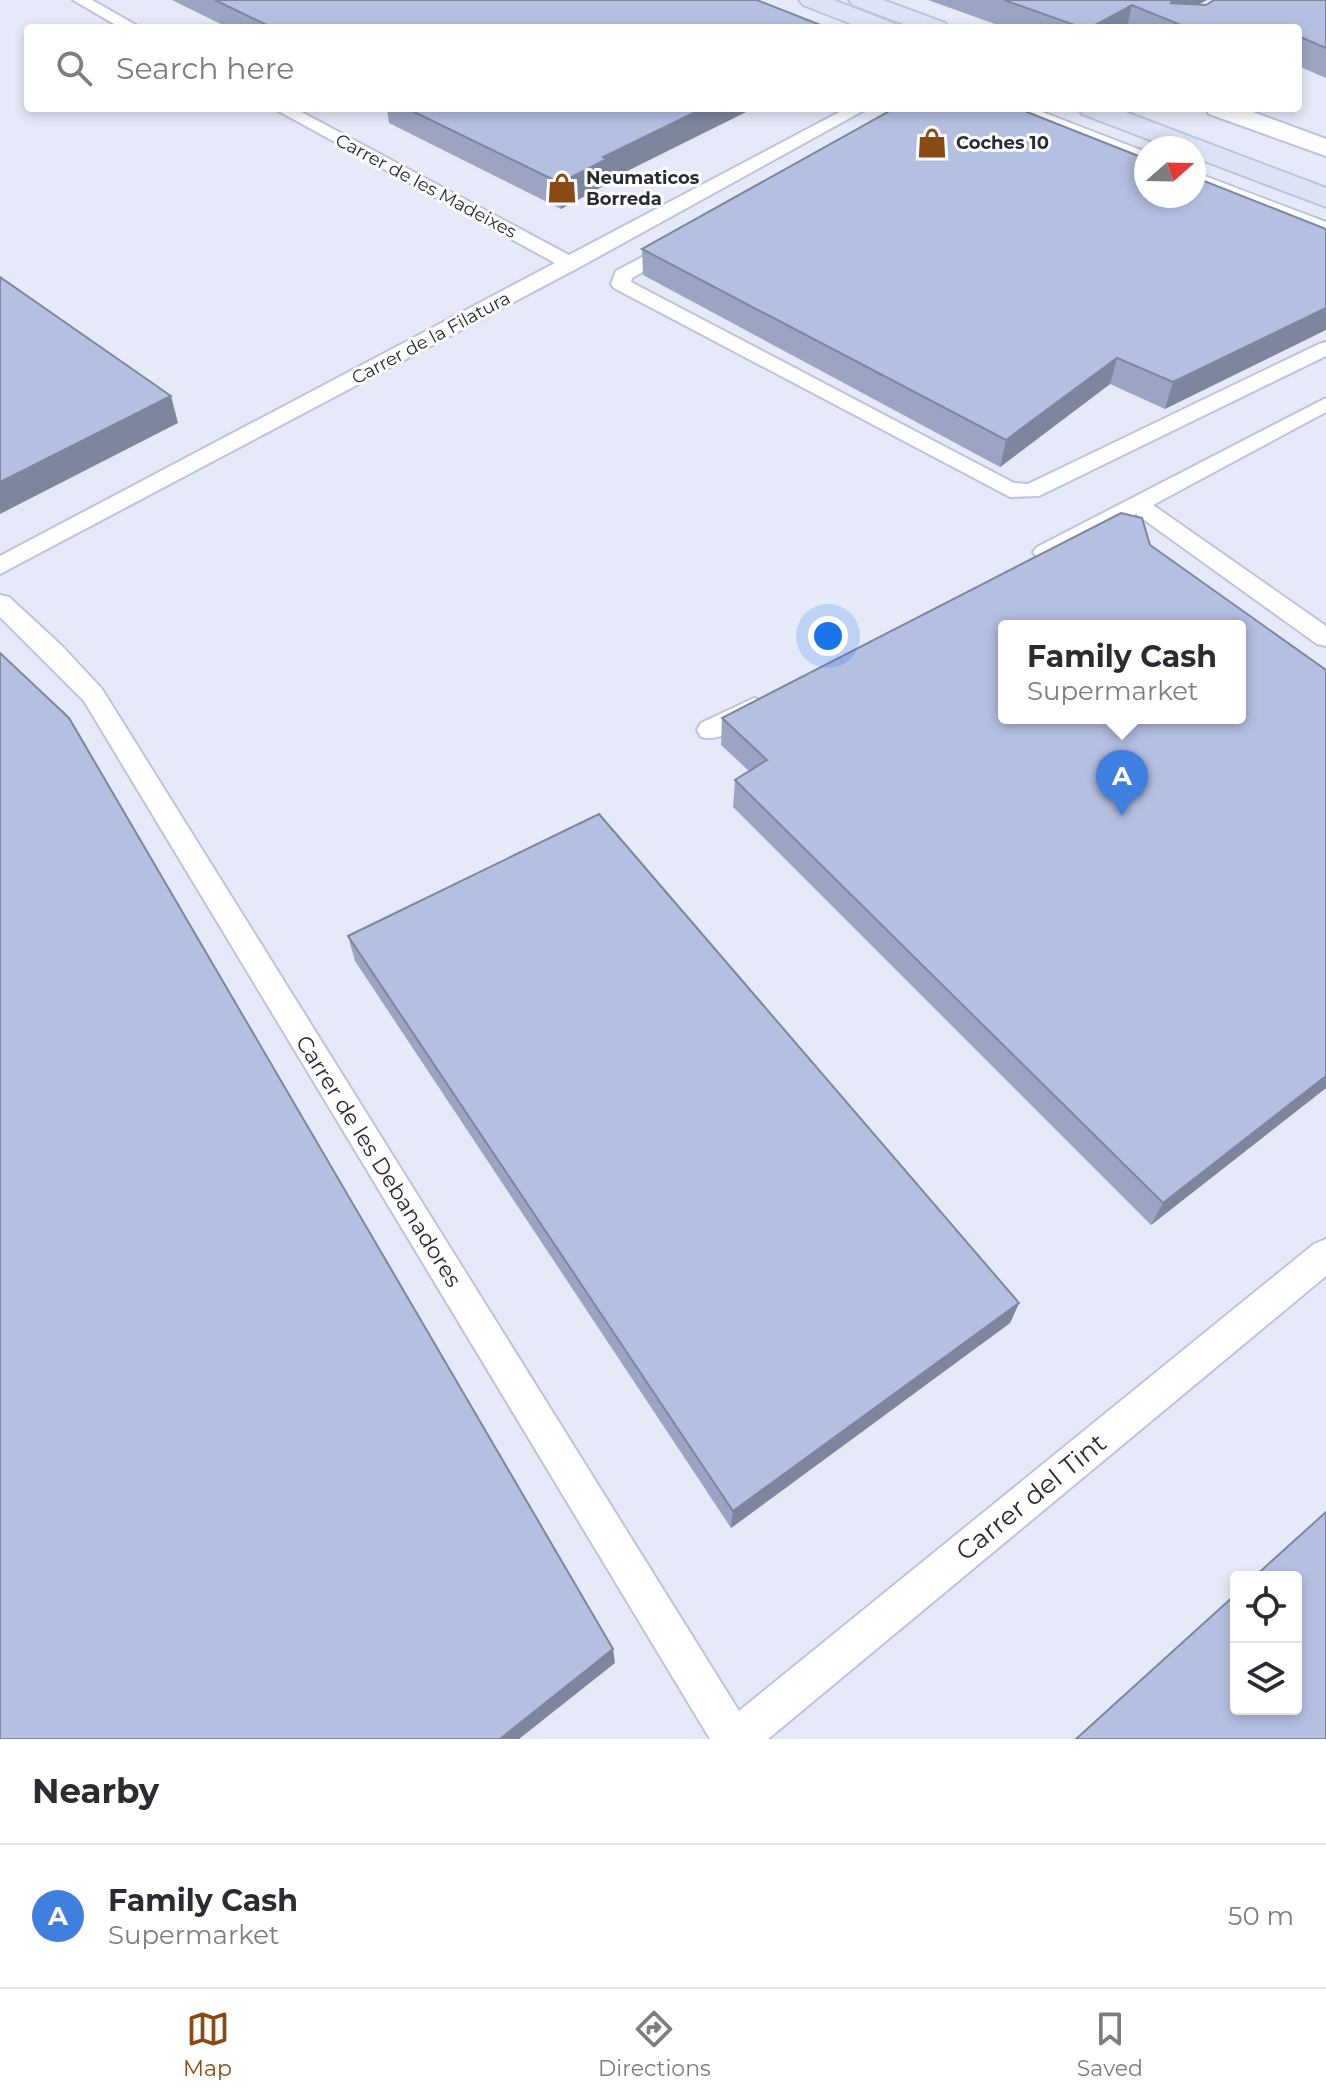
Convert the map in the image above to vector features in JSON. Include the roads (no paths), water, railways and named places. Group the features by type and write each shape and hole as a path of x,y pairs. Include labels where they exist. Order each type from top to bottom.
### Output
{"street":[{"path":"811,0 874,24"},
{"path":"861,0 925,24"},
{"path":"1101,112 1326,198"},
{"path":"1160,112 1326,174"},
{"path":"1229,112 1326,148"}],"lane":[{"path":"81,0 126,24"},
{"name":"Carrer de les Madeixes","path":"288,112 571,264"},
{"name":"Carrer de la Filatura","path":"0,566 853,112"},
{"path":"1027,112 1134,153"},
{"path":"1206,182 1326,228"},
{"path":"692,236 623,275 621,284 1010,490 1031,491 1326,348"},
{"path":"1026,562 1326,404"},
{"path":"1137,504 1326,638"},
{"name":"Carrer de les Debanadores","path":"0,603 53,652 93,695 734,1739"},
{"path":"710,730 779,694"},
{"name":"Carrer del Tint","path":"734,1739 1326,1255"}],"place":[{"name":"Coches 10","path":"932,143"},
{"name":"Neumaticos Borreda","path":"562,188"},
{"name":"Family Cash","path":"1122,816"}]}
